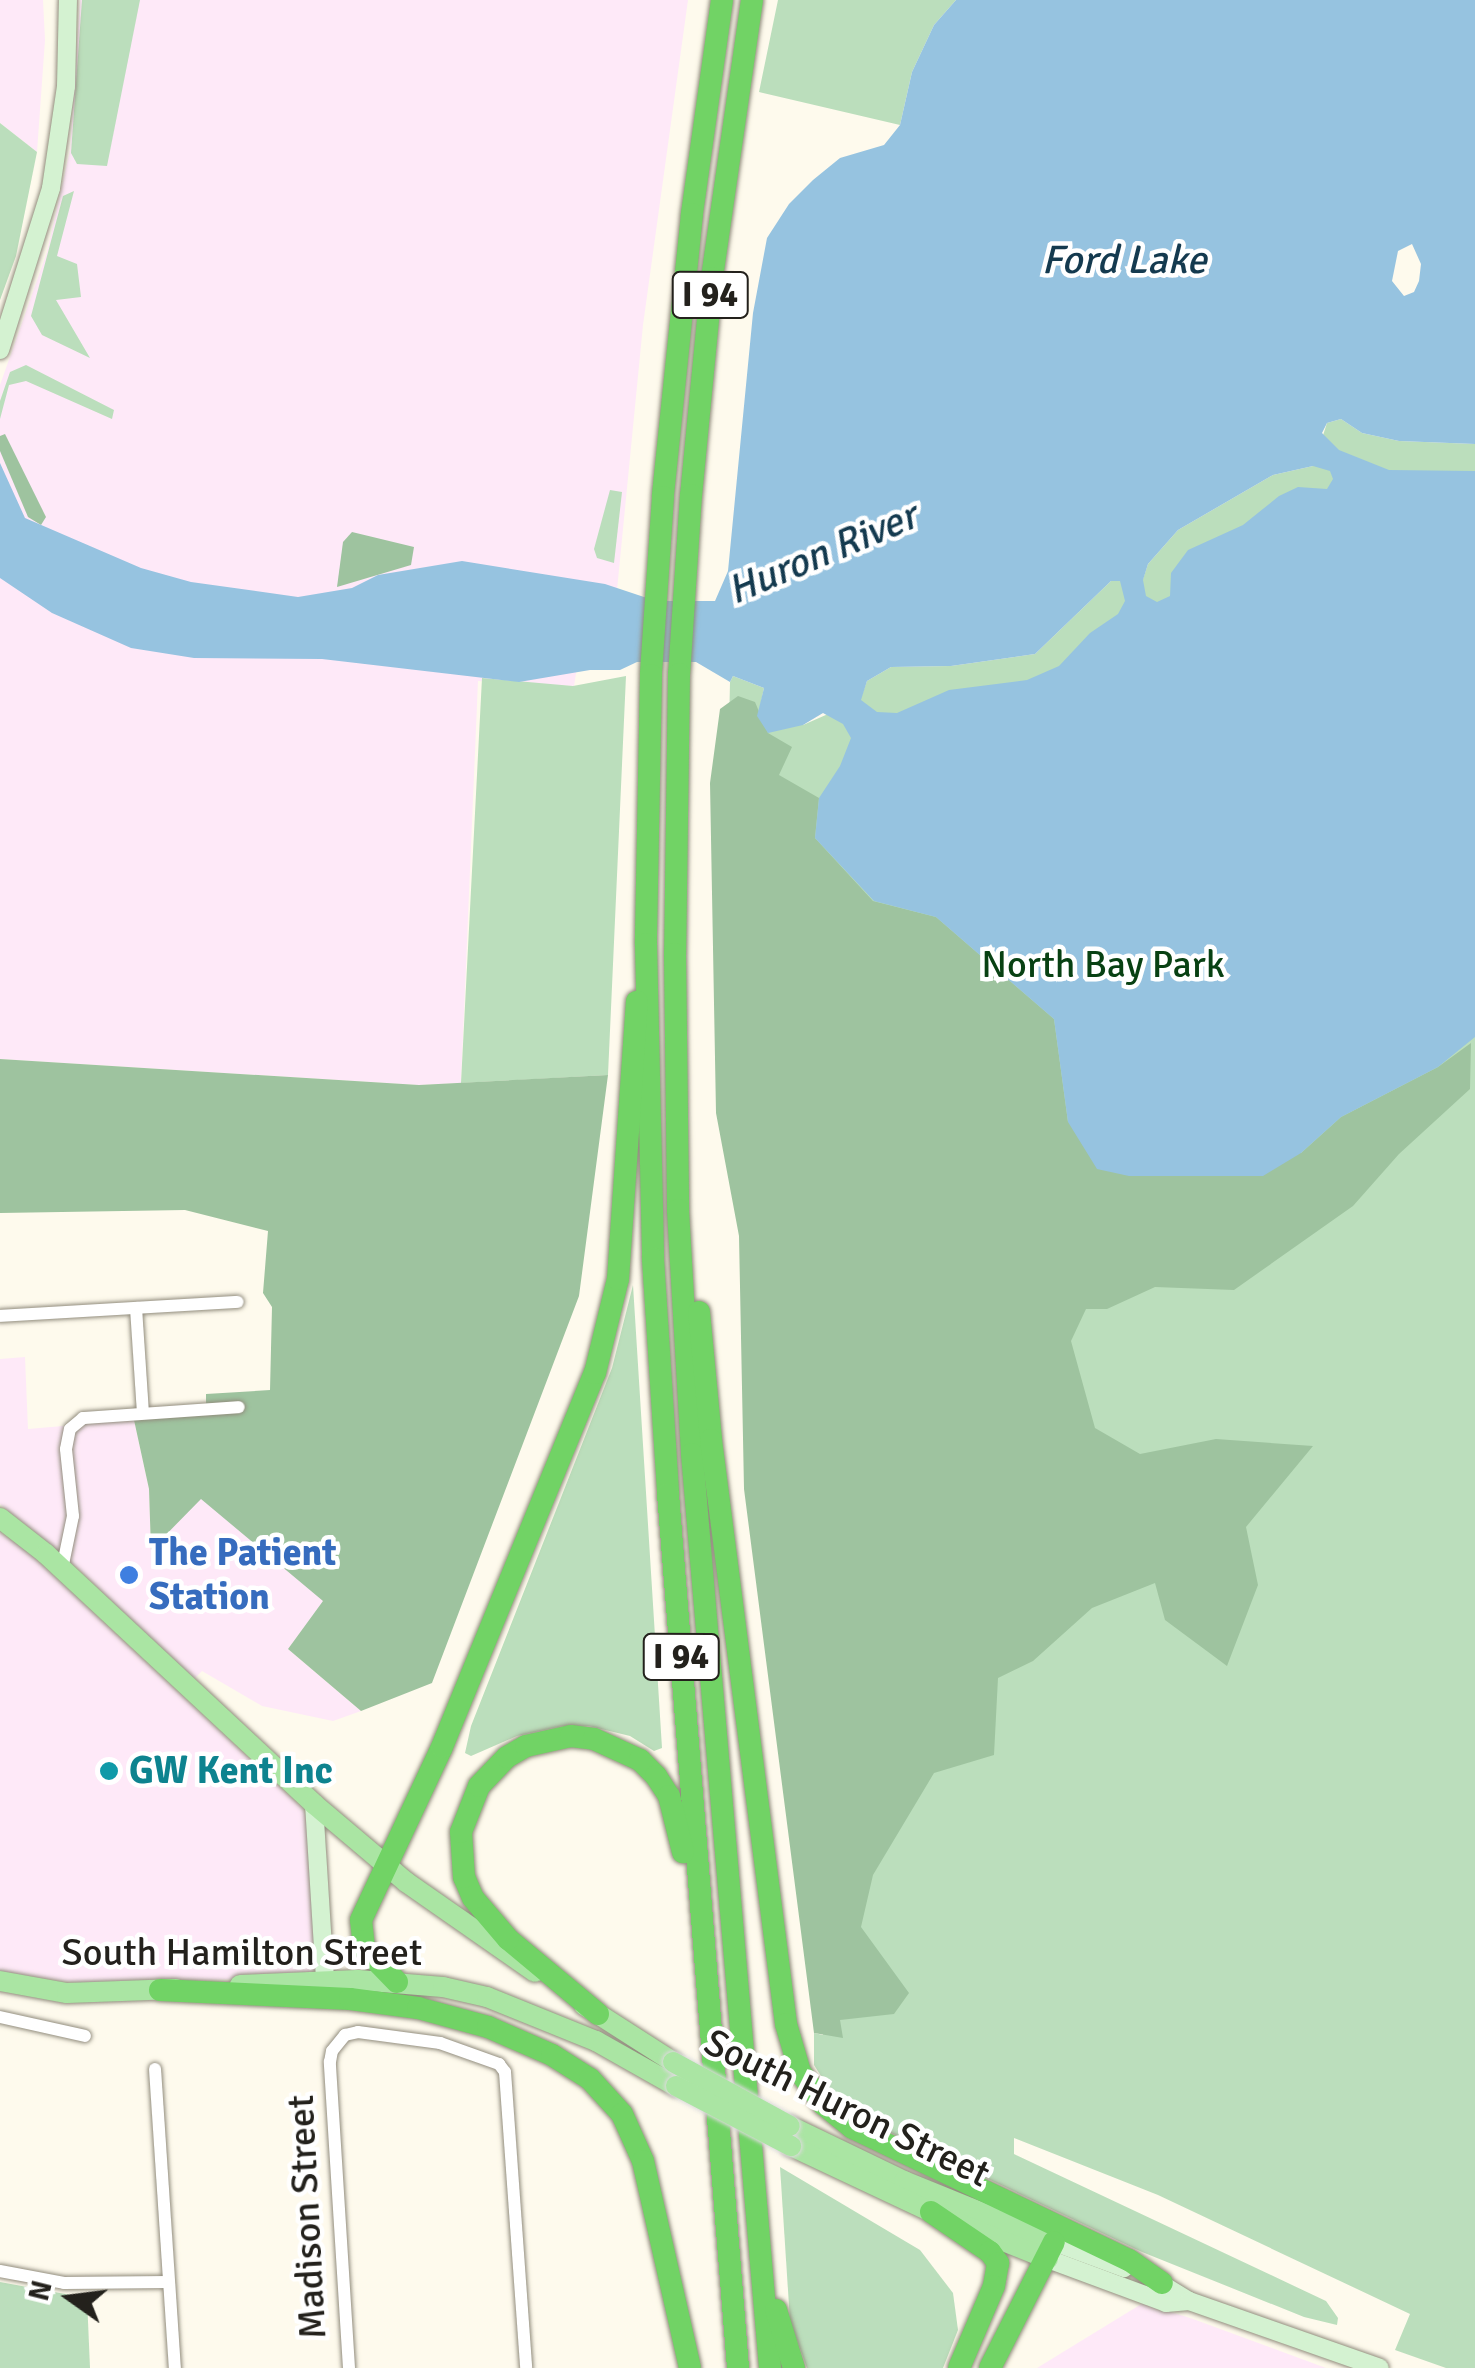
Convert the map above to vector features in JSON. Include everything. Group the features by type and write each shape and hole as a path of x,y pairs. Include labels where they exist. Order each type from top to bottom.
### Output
{"highway":[{"name":"I 94","path":"722,0 676,357 656,591 646,944 653,1259 738,2368"},
{"name":"I 94","path":"752,0 712,278 684,593 675,954 678,1210 692,1454 770,2368"},
{"path":"397,1982 370,1956 360,1934 366,1906 449,1730 595,1374 618,1279 632,1034 646,944"},
{"path":"678,1210 695,1273 710,1440 786,2024 800,2072 823,2104 853,2128 1129,2260 1162,2282"},
{"path":"598,2014 508,1939 473,1898 462,1866 461,1832 468,1806 491,1770 526,1746 571,1736 616,1747 640,1760 669,1796 702,1919"},
{"path":"160,1990 350,1998 418,2008 500,2032 590,2079 622,2114 639,2148 690,2368"},
{"path":"931,2212 990,2252 998,2263 994,2286 959,2368"},
{"path":"990,2368 1051,2250"},
{"path":"761,2261 794,2368"}],"main road":[{"path":"0,350 51,188 66,86 68,0"},
{"name":"South Huron Street","path":"0,1518 62,1569 314,1804 488,1942 790,2136 931,2212 1162,2282 1188,2300"},
{"path":"314,1804 324,1980"},
{"name":"South Hamilton Street","path":"0,1981 67,1993 324,1980 397,1982 487,1997 596,2041"},
{"name":"South Huron Street","path":"596,2041 676,2086 904,2181 1166,2302 1188,2300"},
{"path":"1188,2300 1380,2368"}],"street":[{"path":"0,1316 238,1302"},
{"path":"136,1308 143,1413"},
{"path":"62,1569 73,1516 66,1449 70,1429 83,1418 239,1407"},
{"path":"0,2017 85,2036"},
{"name":"Madison Street","path":"349,2368 330,2062 332,2050 346,2035 374,2032 440,2042 499,2064 505,2072 526,2368"},
{"path":"155,2069 174,2368"},
{"path":"0,2271 78,2284 168,2282"}],"shaded area":[{"path":"0,0 43,0 45,40 37,152 0,123"},
{"path":"80,0 688,0 643,325 617,590 583,630 574,686 478,681 461,1083 419,1085 0,1059 0,385 47,252 70,150"},
{"path":"25,1357 28,1429 134,1420 149,1489 151,1549 201,1498 324,1601 288,1649 361,1711 333,1721 262,1706 202,1671 192,1681 79,1569 0,1504 0,1359"},
{"path":"0,1533 26,1550 303,1809 308,1821 317,1965 314,1971 282,1978 80,1983 0,1973"},
{"path":"1143,2303 1193,2319 1326,2368 1037,2368"}],"green space":[{"path":"82,0 140,0 107,166 77,164 71,153"},
{"path":"778,0 956,0 934,25 912,72 900,125 759,92"},
{"path":"0,123 37,152 16,256 0,300"},
{"path":"74,191 57,256 77,264 81,297 56,300 90,358 42,335 31,316 63,196"},
{"path":"26,365 114,410 112,419 26,381 9,385 0,419 0,401 10,372"},
{"name":"North Bay Park","path":"1341,419 1362,433 1399,441 1475,444 1475,2368 1446,2368 1395,2350 1410,2314 1158,2195 1014,2138 1014,2154 1326,2301 1338,2318 1337,2325 1304,2317 1142,2252 883,2129 835,2098 814,2065 814,2033 823,2035 728,774 730,682 733,676 764,688 758,716 803,725 860,700 867,681 891,667 951,666 1035,654 1111,581 1143,579 1148,564 1178,530 1273,475 1313,466 1327,423"},
{"path":"5,434 46,517 41,525 28,517 0,451 0,436"},
{"path":"610,490 622,492 614,563 597,558 594,549"},
{"path":"352,532 414,547 411,565 337,587 343,542"},
{"path":"626,676 608,1075 461,1083 482,678 573,686"},
{"path":"738,696 755,702 768,733 792,747 779,775 819,798 815,838 873,901 936,917 1054,1019 1068,1122 1301,1153 1341,1117 1438,1067 1471,1043 1470,1089 1399,1154 1353,1206 1234,1290 1155,1287 1107,1309 1086,1309 1071,1341 1095,1428 1140,1454 1216,1439 1313,1446 1246,1527 1258,1585 1227,1666 1165,1620 1155,1583 1092,1608 1033,1661 998,1678 994,1755 934,1773 873,1875 861,1927 909,1993 894,2014 840,2020 843,2038 814,2033 744,1489 739,1236 716,1113 710,783 720,709"},
{"path":"0,1059 419,1085 608,1075 579,1296 432,1683 361,1711 288,1649 323,1601 201,1499 151,1550 149,1489 134,1420 206,1414 206,1394 270,1390 272,1307 263,1293 268,1231 185,1210 0,1213"},
{"path":"633,1285 662,1748 654,1751 630,1736 589,1726 563,1726 517,1736 471,1756 465,1753 471,1726 612,1368"},
{"path":"780,2167 920,2250 953,2293 958,2330 943,2368 807,2368 790,2321"},
{"path":"0,2282 87,2298 90,2368 0,2368"}],"water":[{"name":"Ford Lake","path":"956,0 1475,0 1475,444 1399,441 1362,433 1341,419 1327,423 1322,433 1339,450 1389,470 1475,471 1475,1037 1438,1067 1341,1117 1301,1153 1263,1176 1129,1176 1097,1169 1068,1122 1054,1019 936,917 874,901 815,838 819,798 840,766 851,738 843,724 823,713 803,725 768,733 757,716 764,688 733,676 730,682 696,662 637,662 620,670 590,670 519,682 322,659 194,658 131,648 52,613 0,578 0,463 25,518 141,568 191,582 298,597 352,588 378,575 462,561 605,584 656,601 715,601 728,571 753,313 767,238 789,204 813,180 840,158 884,145 900,125 912,72 934,25","holes":["1412,244 1421,264 1419,281 1414,292 1404,296 1392,281 1398,251","1313,466 1330,471 1333,479 1327,489 1298,487 1279,496 1243,525 1188,550 1171,573 1170,596 1157,602 1146,596 1143,580 1148,564 1178,530 1273,475","1111,581 1120,581 1125,601 1118,614 1090,633 1059,666 1027,680 949,690 897,713 877,712 861,700 867,681 891,667 951,666 1035,654"]}],"place":[{"name":"The Patient Station","path":"129,1575"},
{"name":"GW Kent Inc","path":"109,1771"}],"water label":[{"name":"Huron River","path":"822,553"}]}
